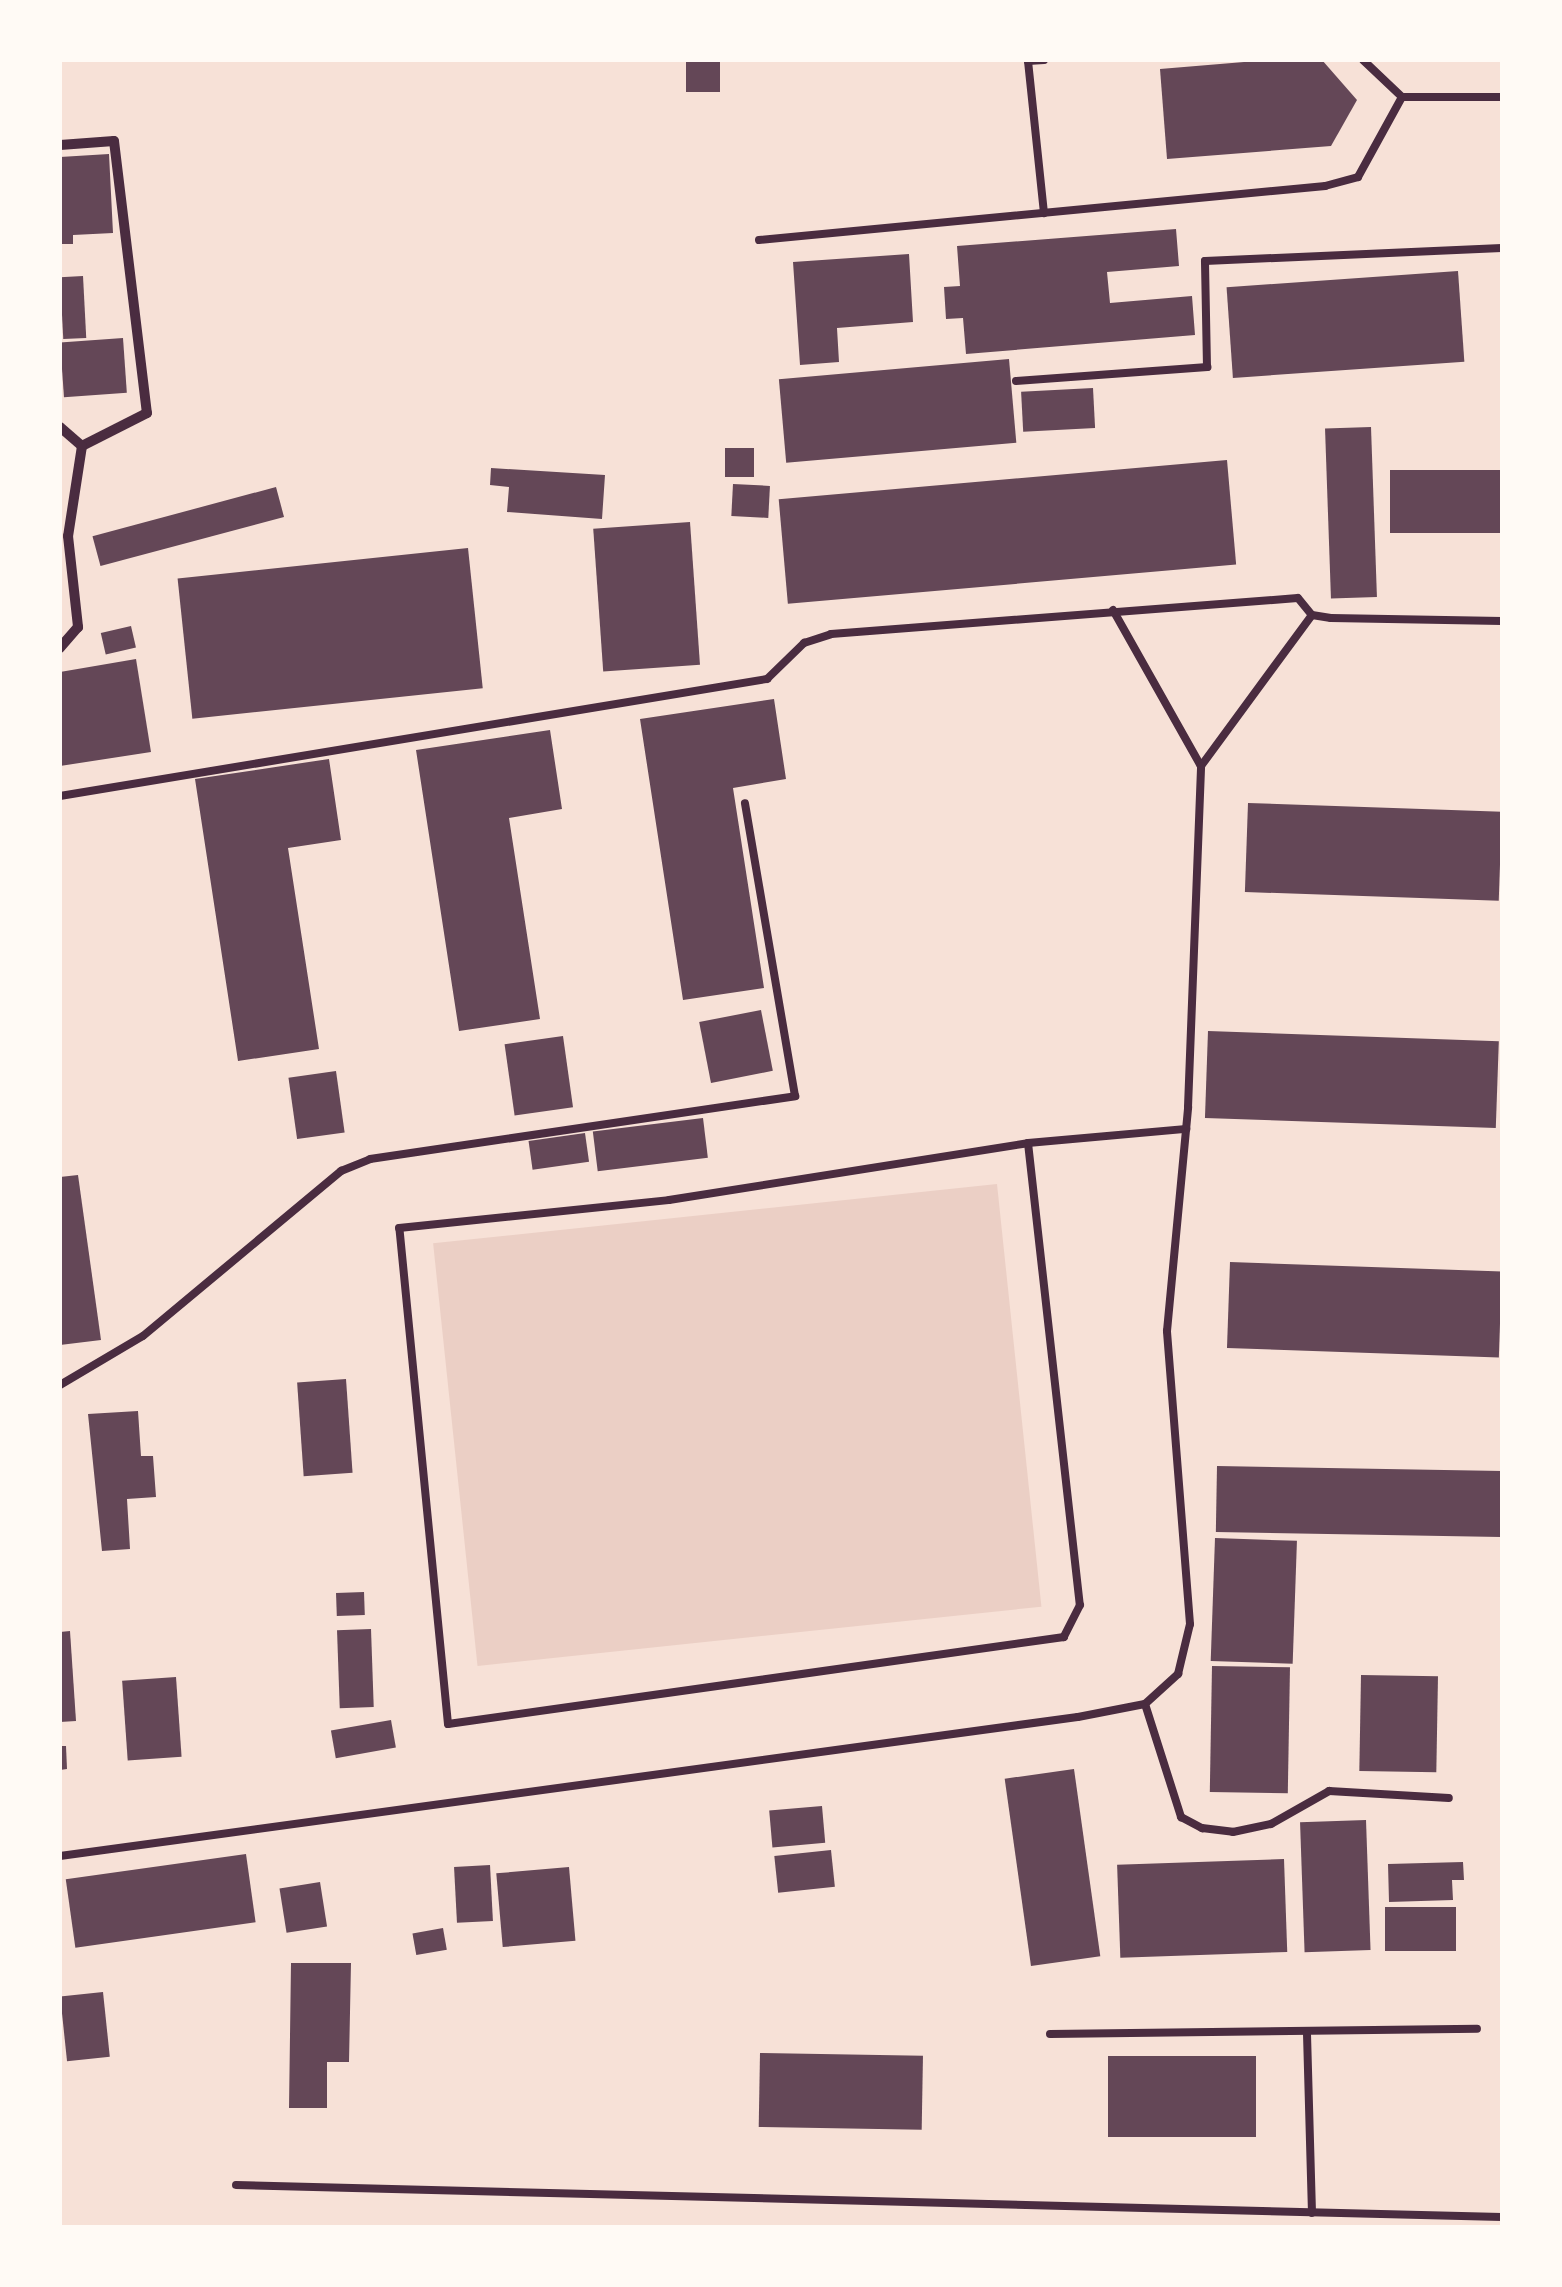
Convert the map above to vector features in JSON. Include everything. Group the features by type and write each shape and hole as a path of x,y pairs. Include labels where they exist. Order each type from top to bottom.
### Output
{"street":[{"path":"60,145 114,140 146,413 82,446"},
{"path":"60,427 82,446"},
{"path":"60,648 78,627 68,536 82,446"}],"lane":[{"path":"1044,60 1028,62 1044,214"},
{"path":"1364,60 1402,96 1502,97"},
{"path":"759,240 1325,186 1358,177 1402,96"},
{"path":"1016,380 1208,367 1205,261 1502,248"},
{"path":"60,796 767,679 804,643 831,634 1298,598 1312,616"},
{"path":"60,1856 1145,1704 1178,1674 1190,1624 1167,1332 1186,1129 1201,766 1113,610"},
{"path":"1312,616 1502,621"},
{"path":"1201,766 1312,616"},
{"path":"60,1385 144,1336 342,1171 370,1159 795,1096 745,802"},
{"path":"1028,1143 1080,1605 1064,1637 448,1724 399,1228 669,1200 1028,1143 1186,1129"},
{"path":"1145,1704 1182,1817 1202,1828 1233,1832 1271,1824 1329,1790 1448,1798"},
{"path":"1050,2034 1307,2034 1477,2029"},
{"path":"1307,2034 1312,2213"},
{"path":"236,2185 1502,2217"}],"shaded area":[{"path":"997,1184 1041,1607 478,1666 433,1243"}],"building":[{"path":"686,60 720,60 720,92 686,92"},
{"path":"1322,60 1357,100 1331,146 1167,159 1160,69"},
{"path":"109,154 113,233 73,235 73,244 60,244 60,157"},
{"path":"1176,229 1179,266 1107,272 1110,303 1192,296 1195,335 966,354 963,318 946,319 944,287 960,286 957,246"},
{"path":"909,254 913,322 837,328 839,362 800,365 793,262"},
{"path":"1458,271 1464,362 1233,378 1227,287"},
{"path":"83,276 86,338 63,339 60,277"},
{"path":"123,338 127,393 64,397 60,342"},
{"path":"1009,359 1016,443 786,463 779,379"},
{"path":"1093,388 1095,428 1023,432 1021,392"},
{"path":"1371,427 1377,597 1331,599 1325,429"},
{"path":"725,448 754,448 754,477 725,477"},
{"path":"1227,460 1236,565 788,604 779,499"},
{"path":"491,468 605,475 602,519 507,512 509,487 490,485"},
{"path":"1390,470 1502,470 1502,533 1390,533"},
{"path":"733,484 770,486 768,518 731,516"},
{"path":"276,487 284,517 100,566 92,536"},
{"path":"690,522 700,665 603,671 593,529"},
{"path":"468,548 483,688 192,719 178,579"},
{"path":"131,626 136,647 106,654 101,633"},
{"path":"136,659 151,752 60,766 60,672"},
{"path":"774,699 786,779 733,788 764,988 683,1000 640,719"},
{"path":"550,730 562,809 509,818 540,1019 459,1031 416,750"},
{"path":"329,759 341,840 288,848 319,1049 238,1061 195,779"},
{"path":"1248,803 1502,812 1499,901 1245,892"},
{"path":"761,1010 773,1071 711,1083 699,1022"},
{"path":"1208,1031 1499,1041 1496,1128 1205,1118"},
{"path":"563,1036 573,1107 515,1116 505,1044"},
{"path":"336,1071 345,1132 297,1139 288,1078"},
{"path":"703,1118 708,1158 598,1171 593,1132"},
{"path":"585,1133 589,1162 533,1170 529,1141"},
{"path":"78,1175 101,1340 60,1345 60,1177"},
{"path":"1230,1262 1502,1271 1499,1357 1227,1348"},
{"path":"346,1379 353,1473 304,1476 297,1382"},
{"path":"138,1411 141,1456 153,1456 156,1497 127,1499 130,1549 102,1551 88,1414"},
{"path":"1217,1466 1502,1471 1501,1537 1216,1532"},
{"path":"1215,1538 1297,1541 1293,1664 1211,1661"},
{"path":"364,1592 365,1615 337,1616 336,1593"},
{"path":"371,1629 374,1707 340,1708 337,1630"},
{"path":"70,1631 76,1721 60,1722 60,1632"},
{"path":"1212,1666 1290,1667 1288,1793 1210,1792"},
{"path":"1361,1675 1438,1676 1436,1772 1359,1771"},
{"path":"176,1677 182,1757 128,1761 122,1681"},
{"path":"391,1720 396,1748 336,1758 331,1731"},
{"path":"60,1746 66,1746 67,1769 60,1770"},
{"path":"1074,1769 1100,1956 1031,1966 1005,1779"},
{"path":"822,1806 825,1843 772,1847 769,1811"},
{"path":"1366,1820 1371,1950 1305,1952 1300,1822"},
{"path":"831,1850 835,1887 778,1893 774,1856"},
{"path":"246,1854 256,1922 75,1948 66,1879"},
{"path":"1284,1859 1287,1952 1120,1958 1117,1865"},
{"path":"1463,1862 1464,1880 1452,1880 1453,1900 1389,1902 1388,1864"},
{"path":"490,1865 493,1921 457,1923 454,1867"},
{"path":"569,1867 575,1941 503,1947 496,1873"},
{"path":"320,1882 327,1926 287,1933 280,1888"},
{"path":"1385,1907 1456,1907 1456,1951 1385,1951"},
{"path":"443,1928 447,1950 416,1955 412,1933"},
{"path":"291,1963 351,1963 349,2062 327,2062 327,2108 289,2108"},
{"path":"103,1992 110,2057 67,2061 60,1996"},
{"path":"760,2053 923,2056 922,2130 759,2127"},
{"path":"1108,2056 1256,2056 1256,2137 1108,2137"}]}
